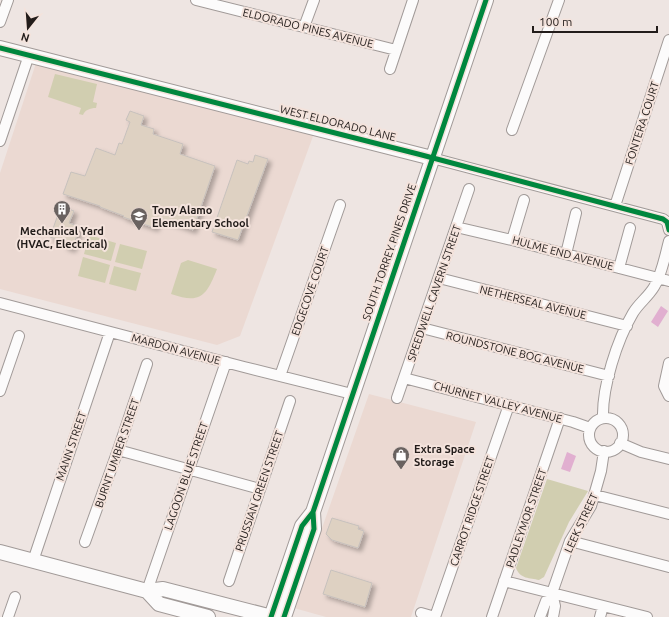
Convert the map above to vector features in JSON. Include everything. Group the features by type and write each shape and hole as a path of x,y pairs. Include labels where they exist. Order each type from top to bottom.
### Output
{"street":[{"path":"0,22 8,0"},
{"name":"ELDORADO PINES AVENUE","path":"196,0 210,2 396,50"},
{"path":"304,27 314,0"},
{"path":"390,70 413,0"},
{"name":"SOUTH TORREY PINES DRIVE","path":"271,617 302,526 313,512 486,0"},
{"path":"512,130 559,0"},
{"name":"FONTERA COURT","path":"615,206 669,40"},
{"name":"WEST ELDORADO LANE","path":"0,48 615,206 663,219 668,227"},
{"path":"0,141 29,55"},
{"name":"SPEEDWELL CAVERN STREET","path":"398,398 469,189"},
{"path":"512,240 524,200"},
{"name":"EDGECOVE COURT","path":"280,376 340,205"},
{"path":"566,254 576,213"},
{"name":"HULME END AVENUE","path":"456,227 669,280"},
{"path":"619,268 630,228"},
{"path":"603,418 604,398 619,344 637,307 655,286 669,241"},
{"name":"NETHERSEAL AVENUE","path":"439,278 627,326"},
{"name":"MARDON AVENUE","path":"0,303 352,394"},
{"name":"ROUNDSTONE BOG AVENUE","path":"422,328 609,376"},
{"name":"MANN STREET","path":"33,560 110,332"},
{"path":"0,391 19,336"},
{"name":"LAGOON BLUE STREET","path":"147,591 226,362"},
{"path":"668,394 664,386 669,363"},
{"name":"BURNT UMBER STREET","path":"85,542 147,364"},
{"name":"CHURNET VALLEY AVENUE","path":"404,378 560,418 590,428"},
{"name":"PRUSSIAN GREEN STREET","path":"229,581 290,401"},
{"name":"CARROT RIDGE STREET","path":"435,617 509,405"},
{"name":"PADLEYMOR STREET","path":"492,617 560,418"},
{"path":"603,418 614,420 621,428 622,432 620,443 613,449 604,451 598,450 591,443 589,438 590,428 598,420 603,418"},
{"path":"620,443 641,452 669,459"},
{"path":"118,450 260,488"},
{"name":"LEEK STREET","path":"540,617 546,601 552,593 570,541 591,506 601,471 604,451"},
{"path":"594,495 669,514"},
{"name":"SOUTH TORREY PINES DRIVE","path":"284,617 314,529 313,512"},
{"path":"570,541 669,567"},
{"path":"0,552 147,591 163,589 271,617"},
{"path":"504,581 647,617"},
{"path":"147,591 159,604 208,617"},
{"name":"LEEK STREET","path":"552,593 555,606 553,617"},
{"path":"8,617 14,597"},
{"path":"600,617 603,606"},
{"path":"421,613 435,617"}],"shaded area":[{"name":"Tony Alamo Elementary School","path":"38,57 316,128 240,336 217,345 0,289 0,173"},
{"path":"55,74 97,84 93,102 97,103 96,108 88,110 83,115 79,114 81,108 48,97"},
{"path":"89,235 116,243 111,261 84,254"},
{"path":"120,244 147,251 142,269 115,262"},
{"path":"83,257 110,265 105,283 78,276"},
{"path":"188,260 217,269 205,292 201,296 195,298 181,297 171,294 181,263"},
{"path":"114,266 141,273 136,291 109,284"},
{"path":"661,306 668,311 658,327 651,322"},
{"path":"369,394 476,422 411,617 326,617 294,608"},
{"path":"567,452 576,456 570,472 561,469"},
{"path":"547,479 588,491 569,522 544,577 539,580 523,576 516,568"}],"building":[{"name":"Tony Alamo Elementary School","path":"130,111 144,116 141,125 154,129 153,134 183,144 180,154 215,166 193,230 158,218 155,228 123,217 124,216 100,206 63,194 71,172 85,176 96,148 115,155 119,143 122,144 130,122 126,120"},
{"path":"255,155 268,159 238,240 212,232 237,160 248,164 249,161 253,162"},
{"name":"Mechanical Yard (HVAC, Electrical)","path":"61,206 74,211 69,223 80,227 72,249 64,246 65,242 50,237"},
{"path":"332,518 359,526 358,529 364,531 358,548 332,540 326,534"},
{"path":"331,570 372,583 365,607 323,594"}],"cycle path":[{"path":"284,617 314,529 313,512 486,0"},
{"path":"0,48 418,154 663,219 667,222 669,230"},
{"path":"271,617 302,526 313,512"}],"place":[{"name":"Mechanical Yard (HVAC, Electrical)","path":"62,224"},
{"name":"Tony Alamo Elementary School","path":"139,231"},
{"name":"Extra Space Storage","path":"401,470"}]}
